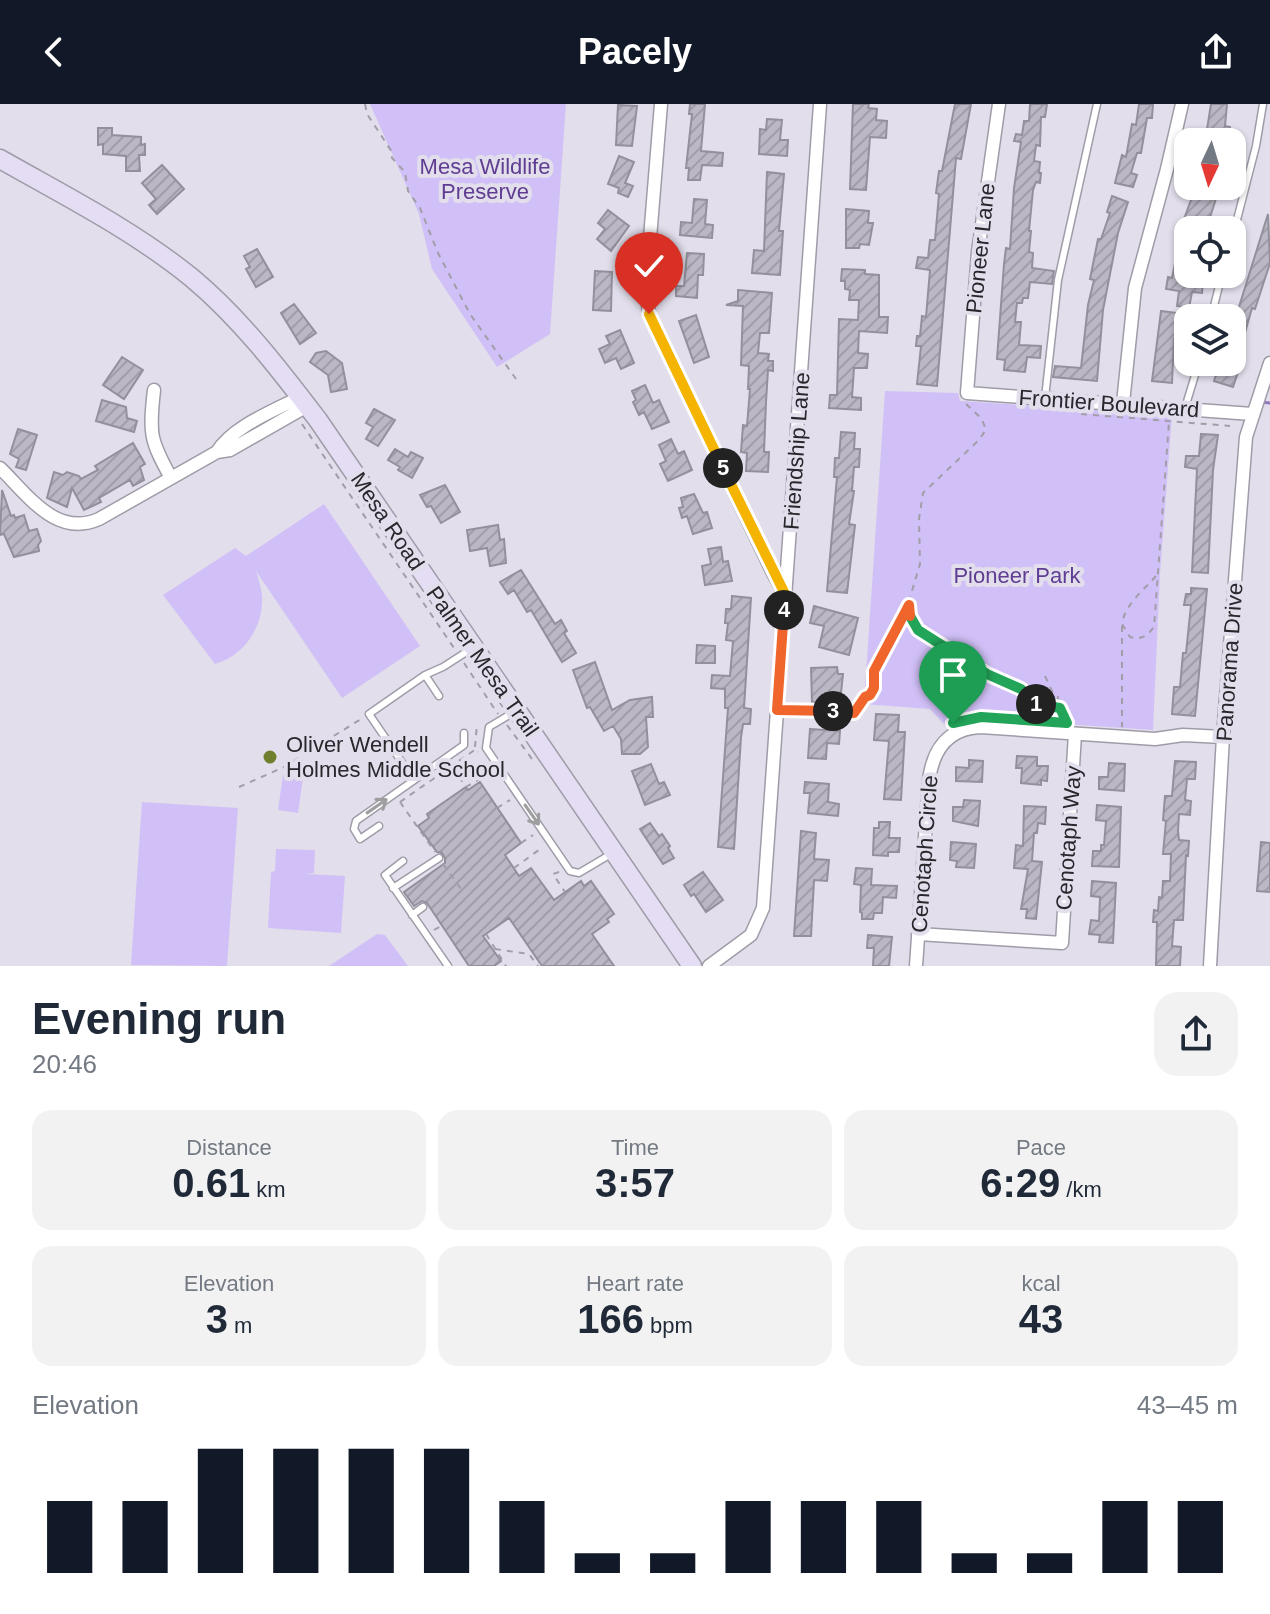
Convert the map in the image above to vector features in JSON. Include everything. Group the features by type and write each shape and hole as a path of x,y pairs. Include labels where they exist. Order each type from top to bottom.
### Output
{"main road":[{"name":"Mesa Road","path":"0,159 121,228 193,280 235,320 301,405 509,715 614,852 692,966"}],"street":[{"path":"661,104 646,287 649,314 785,594"},
{"name":"Friendship Lane","path":"709,966 745,943 756,927 763,908 820,104"},
{"name":"Pioneer Lane","path":"964,399 978,252 999,104"},
{"path":"1123,403 1135,288 1182,104"},
{"name":"Panorama Drive","path":"1210,966 1223,737 1246,437 1270,363"},
{"path":"154,390 153,446 171,478"},
{"name":"Frontier Boulevard","path":"964,399 1045,398 1252,414"},
{"path":"0,468 49,516 74,525 99,519 217,452 230,450 266,422 301,405"},
{"name":"Cenotaph Circle","path":"916,966 931,765 948,736 969,727 1071,728 1155,739 1183,735 1223,737"},
{"name":"Cenotaph Way","path":"918,934 1062,947 1071,728"}],"lane":[{"path":"1045,398 1058,280 1097,104"},
{"path":"1238,216 1263,104"},
{"path":"1185,408 1195,376"},
{"path":"414,780 369,714 425,675 467,652"},
{"path":"425,675 439,696"},
{"path":"509,715 489,727 486,748 574,873 614,852"},
{"path":"379,826 360,839 354,829 356,821 464,745 464,733"},
{"path":"393,888 439,858"},
{"path":"403,861 385,875 448,966"},
{"path":"412,915 423,907"}],"path":[{"path":"365,104 367,114 392,152 392,158 405,172 406,187 420,208 438,253 470,314 516,379"},
{"path":"964,399 980,404"},
{"path":"777,710 854,713 865,697 870,695 874,688 874,671 909,605 920,564 919,519 923,493 980,439 986,429 981,418 964,399"},
{"name":"Palmer Mesa Trail","path":"301,405 509,715 539,769"},
{"path":"1075,413 1230,426"},
{"path":"1122,624 1130,637 1138,639 1147,636 1154,627 1169,422"},
{"path":"1122,727 1122,624 1128,607 1156,576"},
{"path":"909,605 910,617 918,630 987,674 1021,689 1036,704 1057,707"},
{"path":"939,667 944,678 939,683 932,683 927,673 933,667 939,667 953,651"},
{"path":"1045,676 1058,697 1057,707 1071,728"},
{"path":"239,787 284,767 369,714"},
{"path":"477,724 474,744 484,760"},
{"path":"400,802 476,749"},
{"path":"446,758 466,787 492,771 498,781"},
{"path":"395,793 461,889"},
{"path":"497,808 511,799"},
{"path":"521,843 535,834 544,847"},
{"path":"514,868 551,842"},
{"path":"560,871 553,874 565,892"},
{"path":"486,934 506,966"},
{"path":"495,949 529,954 537,963"}],"green space":[{"name":"Mesa Wildlife Preserve","path":"370,104 566,104 550,334 497,367 432,269 419,214"},
{"name":"Pioneer Park","path":"885,391 958,393 960,401 1172,415 1160,574 1153,730 974,718 947,727 930,709 864,704"},
{"path":"324,504 420,646 342,698 256,571 262,606 256,628 235,654 215,664 163,595 235,548 246,556"},
{"path":"283,775 303,778 298,813 278,810"},
{"path":"142,802 238,808 227,966 131,965"},
{"path":"276,849 315,850 314,873 306,874 345,876 341,933 268,928 271,872 275,871"},
{"path":"377,934 385,935 408,966 329,966"}],"building":[{"path":"690,104 705,104 701,151 723,153 722,166 702,165 700,180 688,180 689,168 686,168 692,114 689,114"},
{"path":"853,104 869,104 868,108 877,109 876,120 887,121 886,138 870,137 866,190 850,189"},
{"path":"955,104 971,104 961,159 956,158 937,386 917,384 921,346 916,346 917,336 920,336 922,316 926,317 930,270 916,268 918,257 928,258 930,240 935,240 939,171 942,171"},
{"path":"1030,104 1047,104 1045,117 1041,117 1040,146 1036,145 1034,161 1040,162 1041,173 1040,183 1036,182 1033,190 1029,252 1033,253 1032,268 1054,271 1052,284 1030,282 1028,298 1017,303 1015,322 1021,322 1019,345 1041,346 1040,358 1027,357 1025,372 1004,370 1005,360 997,359 1004,264 1006,248 1010,249 1021,142 1014,141 1016,134 1022,135 1024,121 1029,121"},
{"path":"1139,104 1153,104 1152,118 1147,118 1141,153 1137,153 1131,173 1137,175 1133,187 1115,183 1122,155 1126,157 1132,124 1136,125"},
{"path":"1211,104 1227,104 1225,126 1230,128 1207,128"},
{"path":"618,105 637,106 632,146 616,145"},
{"path":"767,119 782,120 780,140 788,140 787,156 759,154 760,129 766,130"},
{"path":"98,128 112,128 112,135 141,137 145,155 139,155 140,171 126,171 126,156 103,154 103,144 98,145"},
{"path":"619,156 634,162 625,183 633,186 628,197 618,193 619,188 608,184"},
{"path":"162,165 184,189 157,214 149,205 156,199 142,183"},
{"path":"767,172 784,174 779,231 783,231 780,275 752,273 754,250 764,251"},
{"path":"1112,196 1128,202 1118,233 1103,310 1097,381 1053,377 1055,366 1081,368 1094,280 1090,279 1098,239 1101,239 1110,213 1107,212"},
{"path":"694,199 707,200 705,224 713,225 712,238 680,235 681,222 692,223"},
{"path":"1191,200 1216,200 1210,216 1185,216"},
{"path":"846,209 869,211 868,223 873,223 869,245 846,248"},
{"path":"608,210 629,226 611,251 597,239 605,229 598,223"},
{"path":"1268,214 1270,263 1246,329 1246,304 1240,304"},
{"path":"257,249 273,277 256,287 246,269 250,267 244,256"},
{"path":"687,253 704,254 703,275 698,275 697,298 676,296 676,286 684,286"},
{"path":"1174,268 1174,288 1202,288 1202,293 1192,292 1190,304 1177,304 1179,291 1166,289 1168,277 1172,278"},
{"path":"842,269 865,270 865,274 879,275 879,317 888,317 887,333 859,331 858,353 868,354 867,368 854,368 852,397 861,398 861,410 829,408 830,395 837,395 839,319 858,320 859,300 849,300 850,290 845,289 845,281 841,281"},
{"path":"595,271 612,272 611,311 593,310"},
{"path":"738,290 772,293 769,333 760,333 758,353 769,354 768,361 773,361 773,371 768,370 766,402 764,452 769,452 768,472 746,471 747,453 741,452 750,389 749,366 741,365 743,306 726,305 738,301"},
{"path":"294,304 316,333 300,344 281,313"},
{"path":"1161,311 1174,313 1172,383 1152,381"},
{"path":"696,315 709,357 694,363 679,321"},
{"path":"620,330 634,363 621,369 616,358 605,363 599,349 610,344 606,336"},
{"path":"326,351 342,363 347,389 331,392 328,375 310,362 316,353"},
{"path":"122,357 143,370 124,399 103,385"},
{"path":"1216,376 1237,376 1233,387 1214,381"},
{"path":"645,385 653,403 659,400 669,422 652,429 644,412 639,415 633,402 636,400 632,391"},
{"path":"102,400 126,407 127,418 137,421 134,432 96,421"},
{"path":"374,409 395,420 378,446 366,439 373,427 366,423"},
{"path":"18,429 37,435 26,470 16,467 19,459 10,454"},
{"path":"841,432 855,433 854,449 860,449 859,467 854,467 849,524 855,525 847,593 827,591 837,477 834,477 835,458 839,458"},
{"path":"1201,434 1218,435 1213,470 1208,573 1192,572 1197,469 1185,467 1186,456 1199,456"},
{"path":"671,439 678,454 684,451 692,470 668,481 660,464 666,461 659,445"},
{"path":"133,443 145,464 140,467 144,480 133,486 130,480 99,498 101,502 84,510 72,488 67,507 47,498 54,472 63,475 67,472 81,479 98,470 95,466"},
{"path":"395,449 408,457 411,452 423,458 412,478 388,460"},
{"path":"445,485 460,512 441,523 420,495"},
{"path":"2,490 11,516 24,515 29,531 37,529 41,541 39,551 14,557 4,534 0,535"},
{"path":"694,494 703,513 707,512 712,528 693,534 687,516 682,518 679,508 683,507 681,498"},
{"path":"498,525 500,540 504,539 506,563 490,566 487,548 470,551 467,530"},
{"path":"721,547 723,562 728,561 732,581 705,585 702,566 711,564 708,549"},
{"path":"521,570 555,624 561,620 567,631 564,633 576,653 562,662 531,610 527,612 514,590 508,594 500,582"},
{"path":"1191,588 1207,589 1195,716 1172,714 1174,687 1180,687 1183,653 1186,653 1191,605 1184,605"},
{"path":"732,596 751,598 744,708 751,709 750,724 743,724 741,737 734,849 718,847 728,708 725,708 725,689 711,688 712,675 730,676 733,641 726,640 728,623 725,623 726,609 731,609"},
{"path":"814,606 858,618 849,655 819,647 824,626 810,623"},
{"path":"697,645 715,646 715,663 696,663"},
{"path":"595,662 612,710 630,700 652,697 653,717 646,717 648,747 640,754 622,754 621,739 613,726 604,731 590,707 587,708 573,670"},
{"path":"837,667 838,674 843,674 841,693 825,693 825,702 812,702 811,668"},
{"path":"876,714 899,715 898,732 905,732 901,800 884,799 889,741 874,740"},
{"path":"810,729 840,731 839,744 827,743 826,759 808,758"},
{"path":"1017,756 1037,757 1037,766 1048,766 1047,781 1041,780 1041,785 1021,783 1022,768 1016,768"},
{"path":"969,760 983,761 982,782 956,781 956,767 969,768"},
{"path":"1175,761 1196,762 1195,779 1187,779 1185,800 1191,801 1190,815 1179,814 1179,840 1189,841 1183,920 1174,920 1172,946 1181,947 1180,966 1156,966 1157,922 1153,922 1154,910 1158,911 1163,881 1170,881 1171,854 1163,854 1166,821 1163,820 1165,796 1172,796"},
{"path":"1109,763 1125,764 1124,791 1099,789 1099,777 1108,777"},
{"path":"651,764 659,784 664,782 670,795 645,805 632,771"},
{"path":"480,782 521,843 505,855 519,876 531,868 554,900 581,881 584,886 591,881 614,914 607,919 609,922 592,934 614,966 542,966 509,918 483,936 501,961 494,966 469,966 427,903 422,901 414,906 404,892 445,863 442,853 437,852 418,826 429,818 427,814 466,787 468,790"},
{"path":"805,782 829,784 828,802 839,804 838,816 808,813 810,793 804,793"},
{"path":"964,800 980,801 978,826 953,821 953,807 963,807"},
{"path":"1097,805 1121,807 1119,867 1092,866 1093,851 1101,851 1101,845 1104,845 1106,821 1096,820"},
{"path":"1024,806 1046,807 1045,824 1038,823 1037,833 1034,833 1032,861 1042,862 1036,919 1026,918 1027,909 1021,909 1028,869 1014,868 1016,845 1023,846"},
{"path":"879,822 890,822 889,838 900,838 899,852 888,852 888,856 873,855 874,828 879,828"},
{"path":"650,823 659,836 662,834 674,858 663,864 640,829"},
{"path":"801,831 816,833 814,859 829,860 827,881 814,880 811,936 794,936"},
{"path":"951,842 976,844 974,868 956,867 957,861 950,860"},
{"path":"1261,842 1270,843 1270,892 1257,891"},
{"path":"856,868 872,869 871,885 897,886 896,898 883,897 882,913 874,913 873,919 862,919 861,885 854,884"},
{"path":"703,872 723,900 706,912 684,885"},
{"path":"1092,881 1116,883 1113,943 1099,942 1100,935 1089,934 1091,920 1099,921 1100,897 1091,896"},
{"path":"868,935 892,937 889,966 873,966 874,948 867,948"}],"waterway":[{"path":"1261,402 1270,403"}],"place":[{"name":"Oliver Wendell Holmes Middle School","path":"270,757"}],"route":[{"path":"649,314 785,594 777,710 854,713 874,688 874,671 909,605 910,617 918,630 987,674 1021,689 1036,704 1060,708 1067,723 972,717 953,723"}]}
